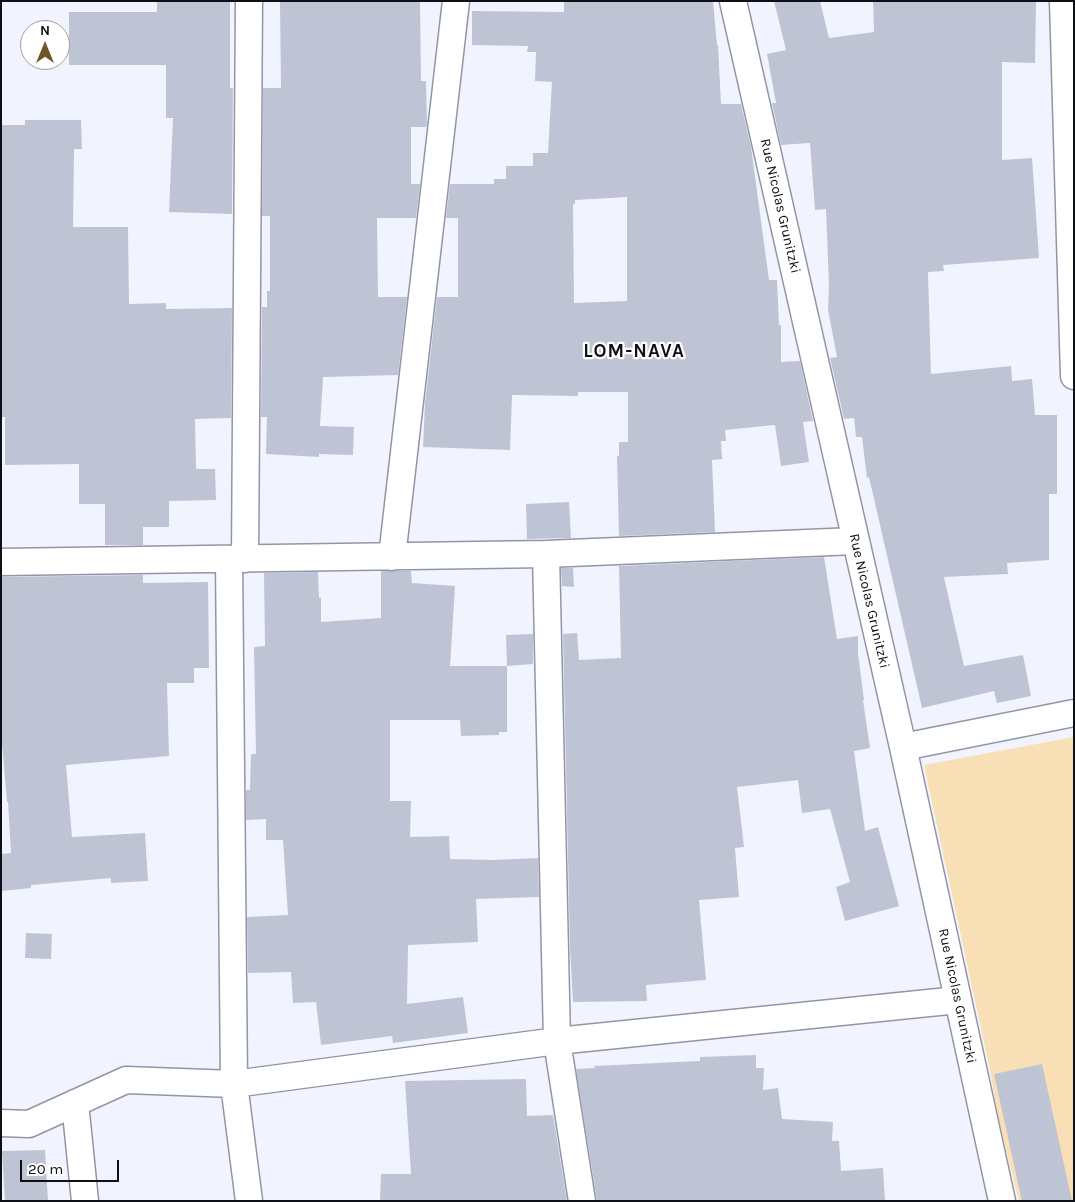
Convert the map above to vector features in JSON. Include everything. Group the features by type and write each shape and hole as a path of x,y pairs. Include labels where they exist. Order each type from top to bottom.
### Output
{"street":[{"path":"249,1 237,559 234,1084 249,1201"},
{"path":"392,556 456,1"},
{"name":"Rue Nicolas Grunitzki","path":"734,1 903,747 1002,1201"},
{"path":"1063,1 1074,376"},
{"path":"1,562 546,554 855,541"},
{"path":"546,554 557,1041 582,1201"},
{"path":"903,747 1074,713"},
{"path":"1,1123 29,1124 126,1080 234,1084 557,1041 958,1000"},
{"path":"75,1103 85,1201"}],"shaded area":[{"path":"1074,737 1074,1201 1019,1201 998,1117 990,1070 924,765"}],"building":[{"path":"157,1 230,1 230,88 233,88 232,214 169,212 173,118 166,118 166,65 70,65 69,12 157,12"},
{"path":"280,1 420,1 421,81 426,81 427,125 426,127 411,127 411,184 420,184 416,218 377,218 378,297 407,297 398,375 323,377 320,426 354,427 353,455 319,454 319,457 266,454 267,417 261,417 262,307 267,307 267,291 270,291 270,216 262,216 263,88 281,88"},
{"path":"564,1 713,1 718,45 721,104 741,104 751,147 769,280 777,280 779,325 781,325 781,362 800,361 813,421 803,422 809,462 781,466 775,425 725,430 726,441 721,441 722,459 712,460 715,532 619,536 617,456 619,456 619,442 628,442 628,392 578,392 578,396 512,395 510,450 423,447 425,403 437,297 458,297 458,218 446,218 450,184 494,184 494,179 506,179 506,166 533,166 533,153 548,153 552,82 535,81 536,52 527,52 528,46 472,45 472,11 564,12","holes":["627,197 627,301 574,303 573,204 575,204 575,200"]},
{"path":"774,1 820,1 829,38 874,32 873,1 1036,1 1035,63 1002,62 1002,160 1032,158 1039,258 943,265 944,271 928,272 931,374 1011,366 1012,381 1032,379 1035,415 1057,415 1057,494 1049,494 1049,560 1007,563 1008,574 944,577 964,666 1023,655 1031,696 997,703 994,691 922,708 869,477 867,478 862,437 856,437 854,418 844,419 830,358 837,357 828,310 826,209 815,210 810,143 781,145 772,103 776,103 767,54 786,50"},
{"path":"25,120 81,120 82,149 74,149 73,227 128,227 129,304 166,303 166,309 232,308 231,418 195,419 196,469 215,469 216,500 169,501 169,527 143,527 143,545 105,545 105,504 79,504 79,464 5,465 5,417 1,417 1,125 25,125"},
{"path":"569,502 571,538 527,539 526,504"},
{"path":"824,557 837,639 858,636 858,654 870,748 854,751 865,831 878,827 899,906 845,921 836,887 850,882 830,809 802,813 798,780 737,787 744,847 735,848 739,897 699,900 706,980 646,985 647,1001 573,1002 570,947 563,634 577,633 579,660 621,658 619,566"},
{"path":"561,568 573,568 574,587 562,586"},
{"path":"381,571 411,571 412,583 455,586 450,666 507,666 507,732 499,732 499,735 461,736 460,720 390,720 390,801 411,801 410,837 449,836 450,859 538,858 539,897 476,899 478,942 408,945 407,1004 463,997 468,1033 393,1043 392,1036 321,1045 316,1002 293,1003 291,972 248,973 247,917 288,915 283,840 266,840 266,819 246,820 246,790 250,790 251,754 256,754 254,648 265,646 264,573 318,572 321,622 381,618"},
{"path":"143,575 143,583 208,582 209,668 194,668 194,683 167,683 169,756 66,765 72,837 145,833 148,881 111,883 111,878 31,885 31,888 1,891 1,854 11,853 1,731 1,577"},
{"path":"533,634 533,664 507,666 506,635"},
{"path":"26,933 52,934 51,959 25,958"},
{"path":"756,1055 756,1068 764,1068 763,1090 778,1088 782,1119 833,1122 832,1141 839,1141 841,1171 883,1168 885,1201 597,1201 576,1069 595,1068 594,1066 700,1061 700,1057"},
{"path":"1042,1064 1072,1201 1022,1201 994,1074"},
{"path":"526,1079 527,1116 553,1115 567,1201 380,1201 381,1174 411,1174 405,1081"},
{"path":"45,1150 48,1201 5,1201 2,1151"}],"district":[{"name":"LOM-NAVA","path":"634,352"}]}
